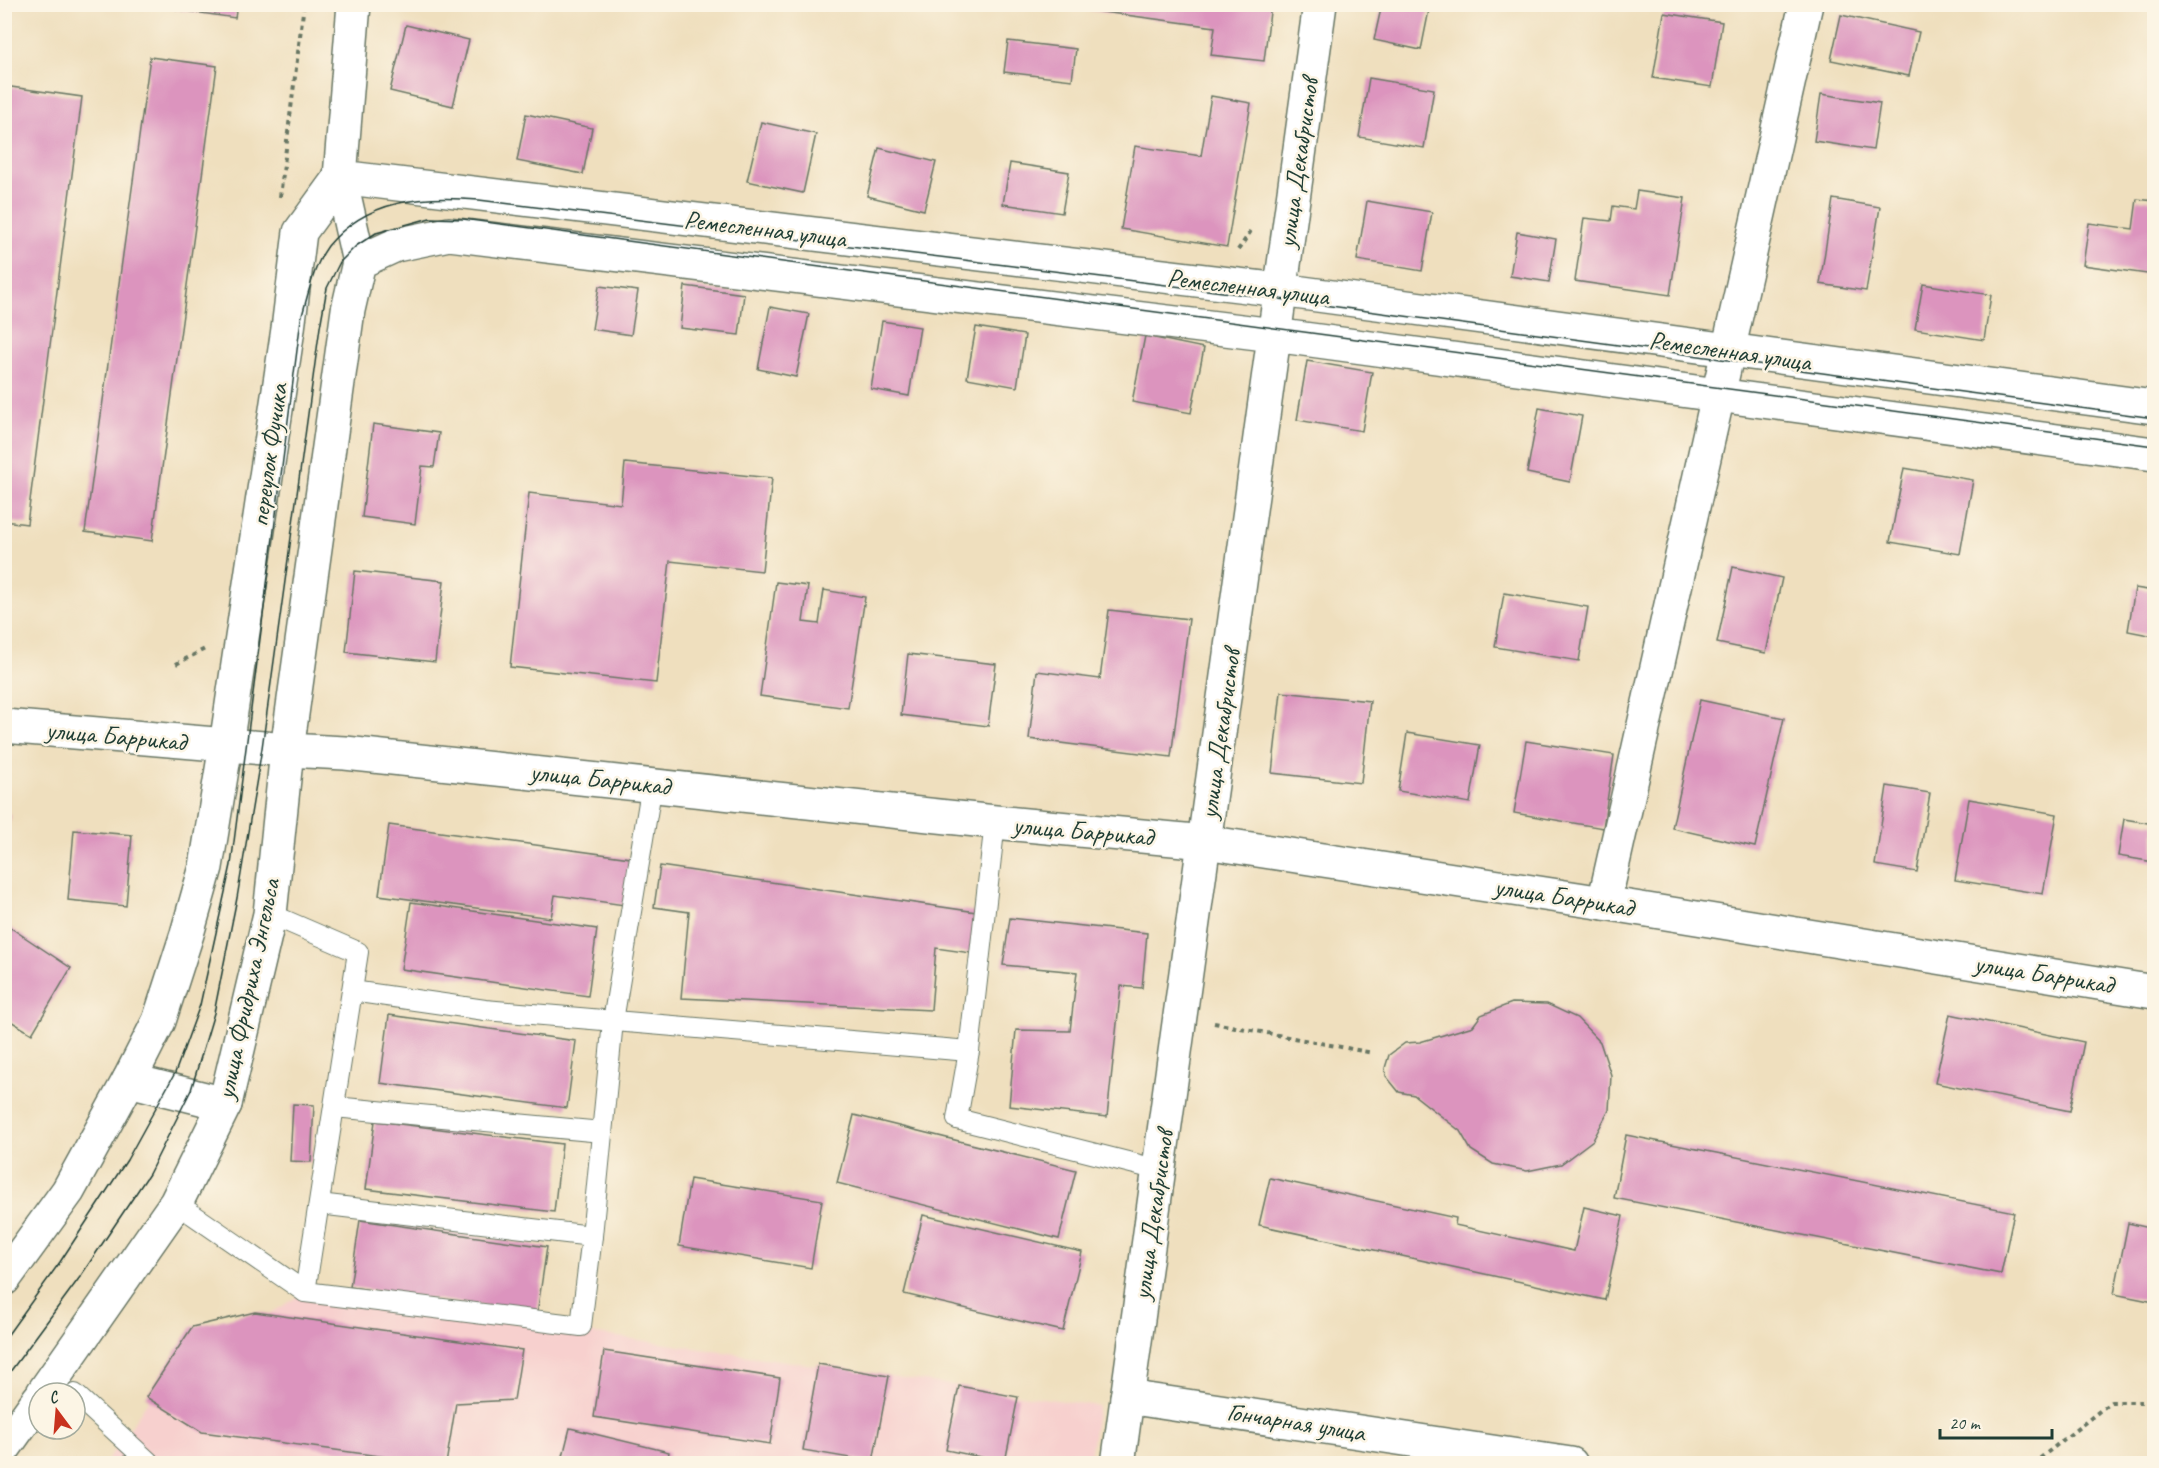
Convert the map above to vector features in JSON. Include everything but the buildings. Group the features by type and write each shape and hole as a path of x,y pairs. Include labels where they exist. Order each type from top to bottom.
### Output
{"street":[{"path":"287,750 348,310 359,262 340,177 354,4"},
{"name":"улица Декабристов","path":"1118,1464 1320,4"},
{"path":"1604,903 1806,4"},
{"name":"Ремесленная улица","path":"340,177 1280,290 2154,407"},
{"name":"переулок Фучика","path":"226,745 300,232 340,177"},
{"name":"Ремесленная улица","path":"359,262 396,245 449,234 1274,335 2154,454"},
{"name":"улица Баррикад","path":"4,726 345,753 1205,842 1604,903 2154,992"},
{"path":"4,1279 68,1191 159,1021 206,867 226,745"},
{"name":"улица Фридриха Энгельса","path":"63,1381 176,1203 225,1104 270,914 287,750"},
{"path":"129,1080 225,1104"},
{"name":"Гончарная улица","path":"1127,1396 1571,1464"},
{"name":"улица Фридриха Энгельса","path":"4,1448 27,1423"}],"lane":[{"path":"176,1203 305,1292 581,1326 613,1021 652,784"},
{"path":"995,822 969,1052 957,1119 1159,1170"},
{"path":"270,914 358,952 305,1292"},
{"path":"352,991 485,1010 969,1052"},
{"path":"334,1107 602,1132"},
{"path":"319,1204 592,1236"},
{"path":"87,1414 152,1464"}],"path":[{"path":"1181,1017 1373,1053"},
{"path":"2033,1464 2111,1402 2154,1402"}],"shaded area":[{"path":"305,1292 1098,1406 1089,1463 105,1464 160,1383"}],"tram line":[{"path":"4,1340 60,1262 127,1160 175,1073 200,1005 231,865 301,319 315,272 328,246 343,230 378,209 437,198 479,200 1279,299 2154,418"},
{"path":"4,1380 80,1277 149,1174 191,1090 214,1013 237,898 262,748 327,288 340,262 356,246 376,233 430,218 463,219 2154,446"}]}
